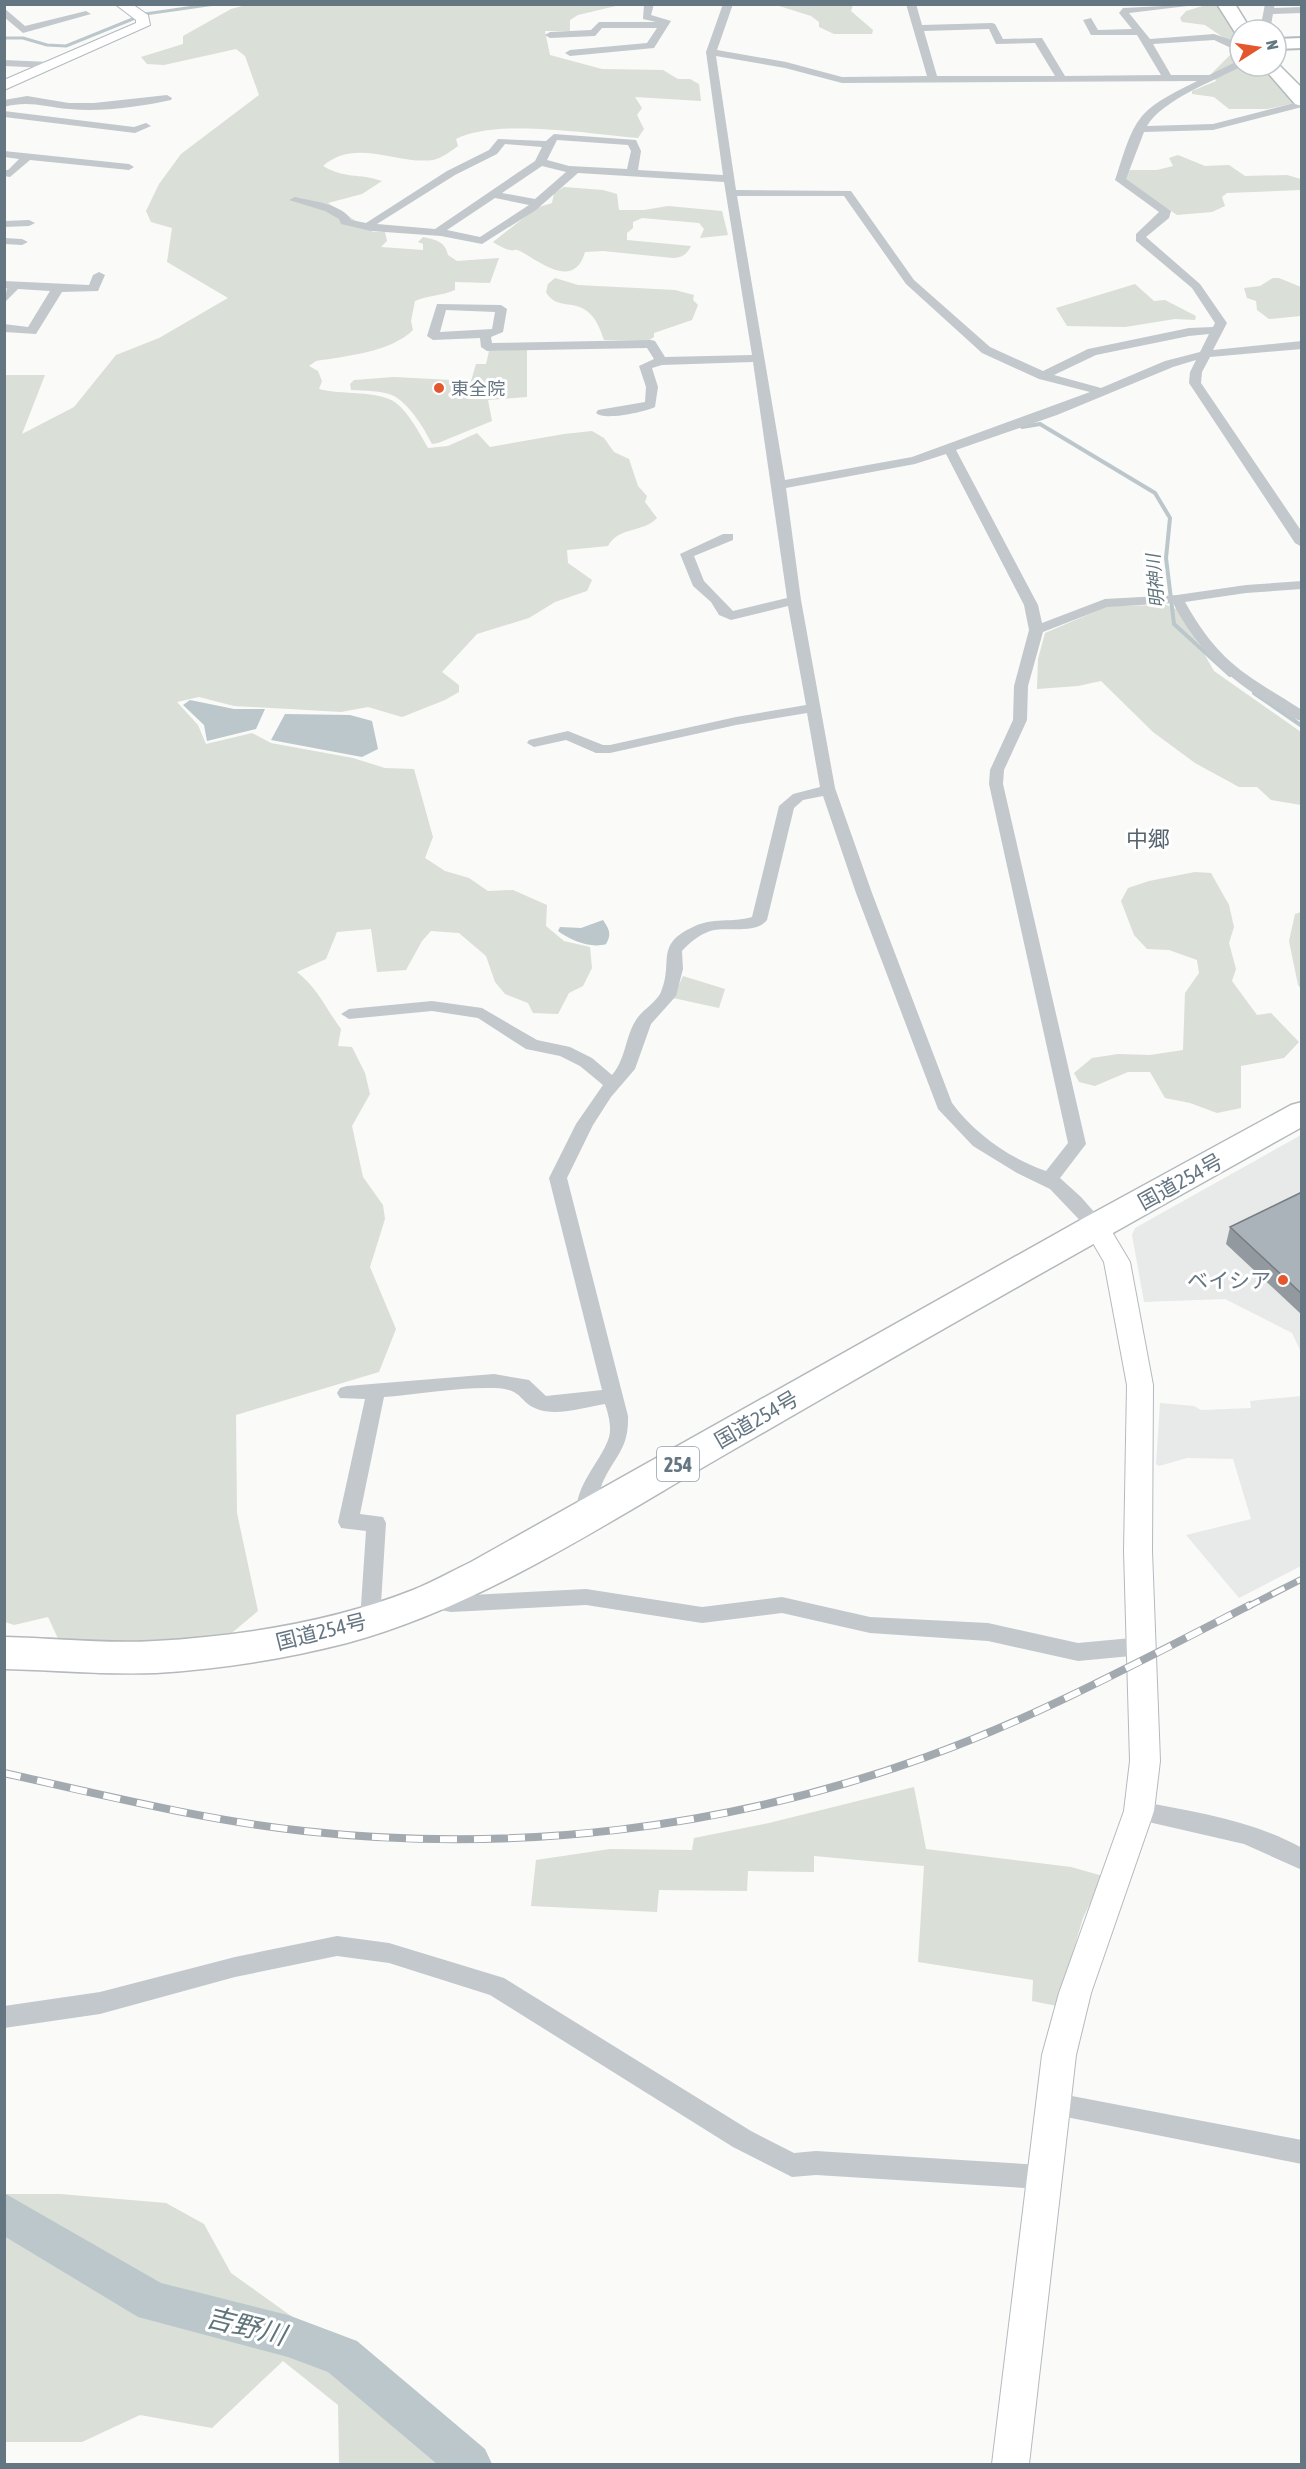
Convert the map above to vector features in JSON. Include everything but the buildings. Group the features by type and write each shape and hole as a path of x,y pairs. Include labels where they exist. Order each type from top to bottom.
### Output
{"highway":[{"path":"1226,4 1235,18"},
{"path":"1281,78 1302,102"},
{"name":"国道254号","path":"4,1653 154,1657 294,1640 370,1620 426,1601 484,1573 1096,1226 1302,1113"}],"street":[{"path":"4,86 143,25 143,18 122,4"},
{"path":"570,53 650,46 666,21 646,17 649,4"},
{"path":"728,4 711,52 779,485 794,600 829,790 864,893 944,1105 956,1123 980,1143 1025,1170 1049,1179 1084,1211 1096,1226 1117,1262 1140,1385 1142,1436 1137,1518 1145,1741 1139,1811 1072,2003 1059,2055 1042,2177 1010,2464"},
{"path":"911,4 920,28 933,80"},
{"path":"1167,76 1146,42 1124,13 1126,10 1199,4"},
{"path":"1270,8 1302,10"},
{"path":"4,11 23,30 86,14"},
{"path":"1088,20 1095,33 1138,32"},
{"path":"550,34 595,33 599,25 663,25"},
{"path":"920,28 992,26 1000,42 1038,40 1061,77"},
{"path":"1146,42 1214,37 1228,45"},
{"path":"711,52 786,65 829,78 933,80 1167,76 1211,78"},
{"path":"4,63 50,65"},
{"path":"1228,69 1158,108 1147,117 1120,180 1128,188 1160,207 1165,216 1143,232 1140,236 1142,242 1196,286 1215,311 1221,323 1196,372 1195,383 1300,540"},
{"path":"4,104 14,98 68,106 117,105 167,98"},
{"path":"1140,129 1213,127 1302,102"},
{"path":"95,126 117,105"},
{"path":"4,114 135,130 146,126"},
{"path":"437,232 540,163 554,137 632,142 636,151 633,174"},
{"path":"371,228 372,223 451,173 493,152 502,141 549,144"},
{"path":"4,154 129,167"},
{"path":"4,174 10,174 27,157"},
{"path":"540,163 575,170 730,179"},
{"path":"296,200 329,209 345,218 345,222 371,228 437,232 482,241 537,203 575,170"},
{"path":"732,193 847,193 920,292 986,350 1043,376 1103,392"},
{"path":"494,195 537,203"},
{"path":"4,224 29,224"},
{"path":"4,241 22,242"},
{"path":"4,300 10,285 94,289 99,275"},
{"path":"4,328 32,331 58,288"},
{"path":"441,306 501,309 497,332 485,334 433,336 441,306"},
{"path":"1043,376 1092,352 1189,332 1219,330"},
{"path":"485,334 487,347 651,344 661,361"},
{"path":"779,485 915,460 1103,392 1169,364 1206,354 1302,345"},
{"path":"602,413 644,408 651,404 652,387 645,366 661,361 759,358"},
{"path":"949,448 1031,605 1036,630 1021,686 1020,720 997,770 996,784 1077,1144 1049,1179"},
{"path":"728,537 687,554 698,583 717,600 724,612 731,616 794,600"},
{"path":"1036,630 1105,603 1170,599 1246,589 1302,585"},
{"path":"1170,599 1211,654 1243,682 1283,703 1302,717"},
{"path":"534,743 568,735 601,750 610,749 736,721 813,708"},
{"path":"587,1515 592,1485 619,1437 614,1395 558,1178 585,1124 606,1093 627,1069 643,1022 668,996 675,969 674,950 692,932 709,926 752,924 759,920 786,806 798,797 829,790"},
{"path":"350,1014 432,1006 482,1013 532,1045 564,1051 586,1062 614,1085"},
{"path":"347,1393 494,1381 522,1385 541,1402 557,1404 614,1395"},
{"path":"370,1620 376,1523 348,1522 376,1390"},
{"path":"426,1601 451,1604 586,1598 702,1615 782,1605 870,1625 988,1632 1078,1652 1142,1646"},
{"path":"1139,1811 1250,1837 1284,1849 1302,1860"},
{"path":"4,2016 16,2017 100,2003 235,1967 337,1946 388,1953 496,1986 668,2095 792,2165 816,2163 1042,2177"},
{"path":"1051,2103 1302,2152"}],"shaded area":[{"path":"246,5 620,5 578,15 570,20 570,31 545,31 550,55 602,69 663,70 678,79 690,79 699,84 701,101 635,97 642,108 637,115 644,129 638,138 545,129 495,129 456,139 458,146 433,160 420,161 363,153 335,158 323,166 338,173 382,181 362,194 328,203 373,232 385,232 387,241 381,247 423,250 423,244 418,242 423,237 442,244 448,255 457,261 499,258 490,283 455,282 455,290 415,301 411,321 413,330 404,337 381,348 316,361 309,366 318,371 322,381 319,389 370,394 389,399 405,412 428,448 448,446 477,433 490,447 592,431 604,438 614,452 629,459 638,486 647,496 645,502 657,518 645,526 618,535 608,546 567,550 568,563 592,580 587,591 555,602 529,618 477,634 442,672 459,685 459,692 402,717 368,707 341,712 234,706 199,697 177,702 198,725 206,744 252,733 271,743 353,758 385,768 414,769 433,837 425,858 445,871 469,878 488,891 513,890 547,905 546,926 564,941 590,947 592,968 583,986 569,993 558,1014 533,1013 528,1003 505,994 495,982 486,956 459,933 431,931 422,941 406,970 377,972 371,929 337,932 326,959 297,972 316,992 341,1029 338,1046 352,1047 365,1073 370,1094 352,1126 363,1177 383,1205 385,1219 370,1267 396,1329 379,1372 236,1415 237,1513 258,1611 222,1641 62,1647 48,1617 14,1625 5,1622 5,375 45,375 22,434 74,407 116,355 159,338 228,298 167,262 172,228 151,222 146,211 159,184 181,154 259,95 245,56 236,49 164,65 147,64 141,57 183,44 183,36 231,9"},
{"path":"776,5 853,5 851,11 873,30 872,34 834,34 819,27 819,22 811,16"},
{"path":"1206,5 1220,5 1230,18 1228,40 1205,25 1182,22 1180,18 1186,11"},
{"path":"1228,57 1228,78 1275,78 1295,103 1268,109 1229,109 1214,97 1192,94 1192,91 1216,81 1212,73"},
{"path":"1178,155 1205,166 1229,165 1245,176 1287,175 1301,179 1301,190 1227,193 1222,197 1225,206 1212,212 1177,215 1141,191 1125,187 1117,180 1130,170 1157,170 1173,166 1169,158"},
{"path":"564,187 603,190 617,194 619,210 644,210 668,206 722,211 728,235 700,238 704,229 699,223 642,218 633,222 633,228 627,233 627,240 691,246 682,256 673,258 603,251 585,252 580,264 573,270 565,271 546,266 518,250 501,247 493,242 536,208 552,203 554,193"},
{"path":"555,278 578,285 675,290 694,295 693,300 698,305 692,320 654,333 654,337 648,341 604,340 590,314 582,308 559,303 546,292 548,284"},
{"path":"1273,278 1279,278 1301,287 1301,316 1269,319 1257,310 1256,301 1247,298 1244,288 1260,286"},
{"path":"1135,284 1154,301 1165,300 1196,316 1195,320 1175,319 1125,327 1067,326 1056,308"},
{"name":"東全院","path":"527,349 527,397 488,400 492,421 438,443 432,444 411,411 394,396 379,392 351,390 350,384 354,380 394,377 471,381 476,364 486,364 489,351"},
{"path":"1166,605 1179,610 1214,671 1301,732 1301,805 1271,800 1257,787 1239,787 1195,763 1153,732 1101,681 1078,686 1037,689 1038,659 1045,633 1108,606"},
{"path":"190,700 234,709 265,709 256,729 207,741 204,725 183,705"},
{"path":"285,714 350,715 372,721 378,749 362,757 271,740"},
{"path":"1195,872 1211,873 1229,905 1234,927 1229,943 1236,969 1232,981 1257,1015 1271,1013 1299,1042 1284,1058 1241,1066 1241,1108 1217,1113 1190,1103 1165,1098 1150,1072 1128,1072 1095,1086 1079,1082 1074,1073 1092,1058 1118,1054 1150,1055 1183,1050 1185,993 1199,973 1197,960 1169,950 1147,949 1134,935 1121,901 1128,888 1149,881"},
{"path":"1302,912 1301,989 1298,985 1289,941 1295,914"},
{"path":"603,920 609,932 606,944 581,943 558,931 560,927 581,928"},
{"path":"683,976 725,989 719,1008 673,998"},
{"path":"1301,1135 1301,1352 1292,1333 1225,1299 1144,1302 1132,1235 1135,1228"},
{"path":"1301,1396 1301,1566 1239,1598 1186,1535 1251,1519 1233,1459 1187,1458 1159,1466 1156,1464 1160,1403 1194,1406 1201,1410 1251,1408 1250,1401"},
{"path":"914,1787 926,1849 1071,1867 1103,1876 1083,1918 1057,2006 1032,2001 1033,1980 918,1962 924,1866 814,1856 814,1872 748,1871 747,1891 659,1890 657,1912 531,1906 536,1860 610,1849 692,1850 694,1838 769,1823"},
{"path":"4,2194 60,2194 166,2203 204,2224 231,2273 301,2323 326,2361 392,2406 427,2435 454,2464 339,2464 338,2405 283,2361 212,2428 140,2415 82,2442 5,2442"}],"waterway":[{"path":"4,38 23,38 47,45 66,46 145,14 215,4"},
{"name":"明神川","path":"1022,427 1040,424 1155,493 1170,518 1166,558 1174,624 1230,675"},
{"name":"明神川","path":"1254,693 1302,726"},
{"name":"吉野川","path":"4,2213 153,2302 288,2336 342,2356 470,2464"}],"railway":[{"path":"1247,1607 1302,1579"},
{"path":"4,1773 191,1814 304,1831 383,1837 462,1839 541,1837 620,1830 697,1818 775,1802 851,1782 926,1757 1050,1706 1250,1605"}],"place":[{"name":"東全院","path":"439,388"},
{"name":"ベイシア","path":"1283,1280"}],"district":[{"name":"中郷","path":"1148,839"}]}
